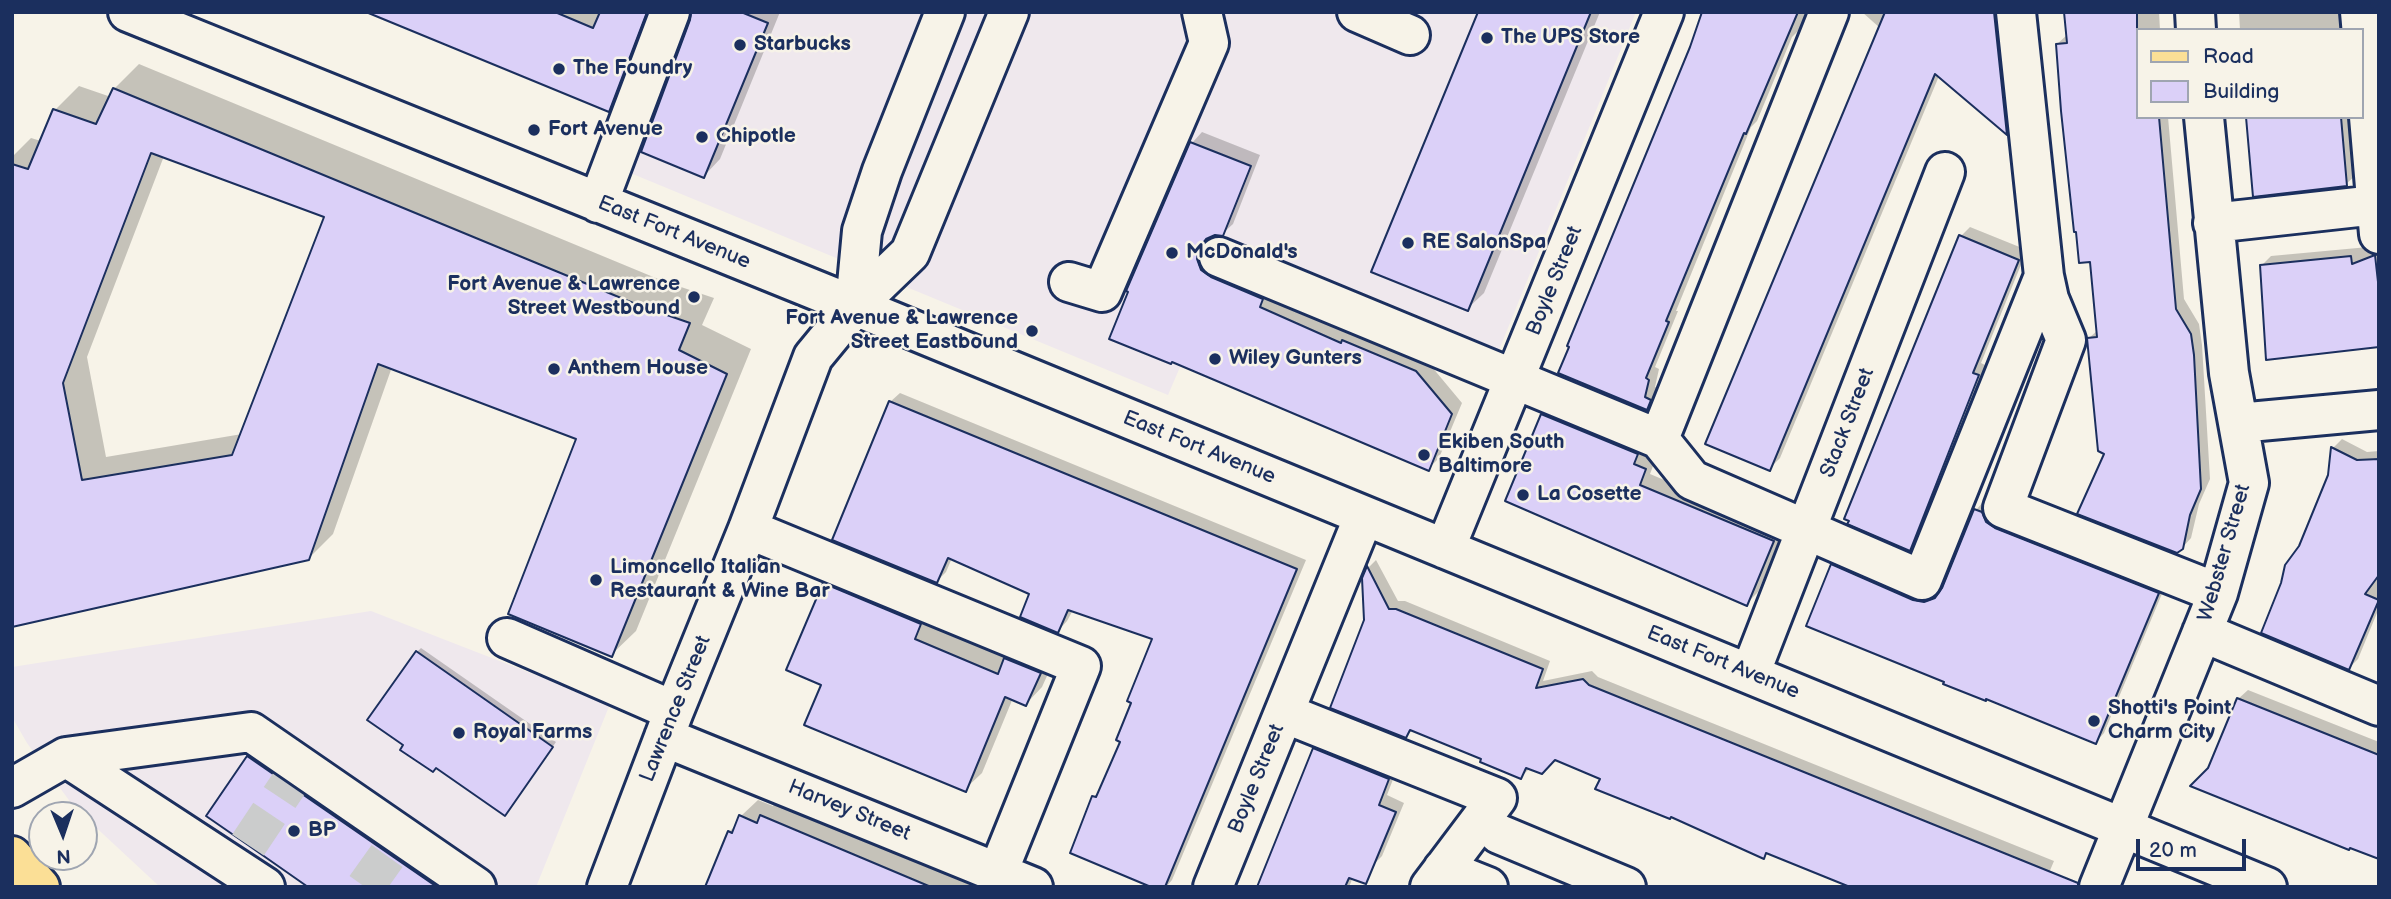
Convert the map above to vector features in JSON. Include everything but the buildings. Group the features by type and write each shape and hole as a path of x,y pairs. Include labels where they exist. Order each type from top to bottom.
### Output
{"main road":[{"path":"12,856 40,887"}],"street":[{"name":"East Fort Avenue","path":"128,12 855,306 2267,887"},
{"path":"598,203 670,12"},
{"path":"855,306 862,230 882,171 945,12"},
{"name":"Lawrence Street","path":"607,887 813,357 855,306 910,253 1009,12"},
{"path":"1069,282 1102,292 1209,43 1202,12"},
{"path":"1357,12 1410,35"},
{"name":"Boyle Street","path":"1445,549 1664,12"},
{"path":"1659,439 1829,12"},
{"path":"2017,12 2044,276 2049,299 2066,340 2003,508 2218,593"},
{"path":"2213,223 2378,220 2363,47"},
{"name":"Webster Street","path":"2098,887 2218,593 2249,484 2229,373 2204,119"},
{"name":"Stack Street","path":"1750,674 1945,172"},
{"path":"1219,257 1659,439 1692,480 1922,580 2044,276"},
{"path":"2238,423 2379,410"},
{"name":"Boyle Street","path":"1213,887 1364,516"},
{"path":"748,529 1081,666 998,872"},
{"path":"2202,632 2379,706"},
{"name":"Harvey Street","path":"507,638 669,724 1033,887"},
{"path":"1284,713 1497,798 1437,878 1488,887"},
{"path":"12,788 66,757 251,732 296,775 455,881"},
{"path":"66,757 241,856 265,887"},
{"path":"1499,834 1626,887"}],"shaded area":[{"path":"654,12 1636,12 1497,355 1232,246 1168,395 594,158"},
{"path":"371,611 610,704 536,887 160,887 98,829 98,801 70,801 27,743 12,717 12,667"}],"tunnel":[{"path":"248,845 290,782"},
{"path":"365,887 390,852"}],"place":[{"name":"The UPS Store","path":"1487,38"},
{"name":"Starbucks","path":"740,45"},
{"name":"The Foundry","path":"559,69"},
{"name":"Fort Avenue","path":"534,130"},
{"name":"Chipotle","path":"702,137"},
{"name":"RE SalonSpa","path":"1408,243"},
{"name":"McDonald's","path":"1172,253"},
{"name":"Fort Avenue & Lawrence Street Westbound","path":"694,297"},
{"name":"Fort Avenue & Lawrence Street Eastbound","path":"1032,331"},
{"name":"Wiley Gunters","path":"1215,359"},
{"name":"Anthem House","path":"554,369"},
{"name":"Ekiben South Baltimore","path":"1424,455"},
{"name":"La Cosette","path":"1523,495"},
{"name":"Limoncello Italian Restaurant & Wine Bar","path":"596,580"},
{"name":"Shotti's Point Charm City","path":"2094,721"},
{"name":"Royal Farms","path":"459,733"},
{"name":"BP","path":"294,831"}]}
